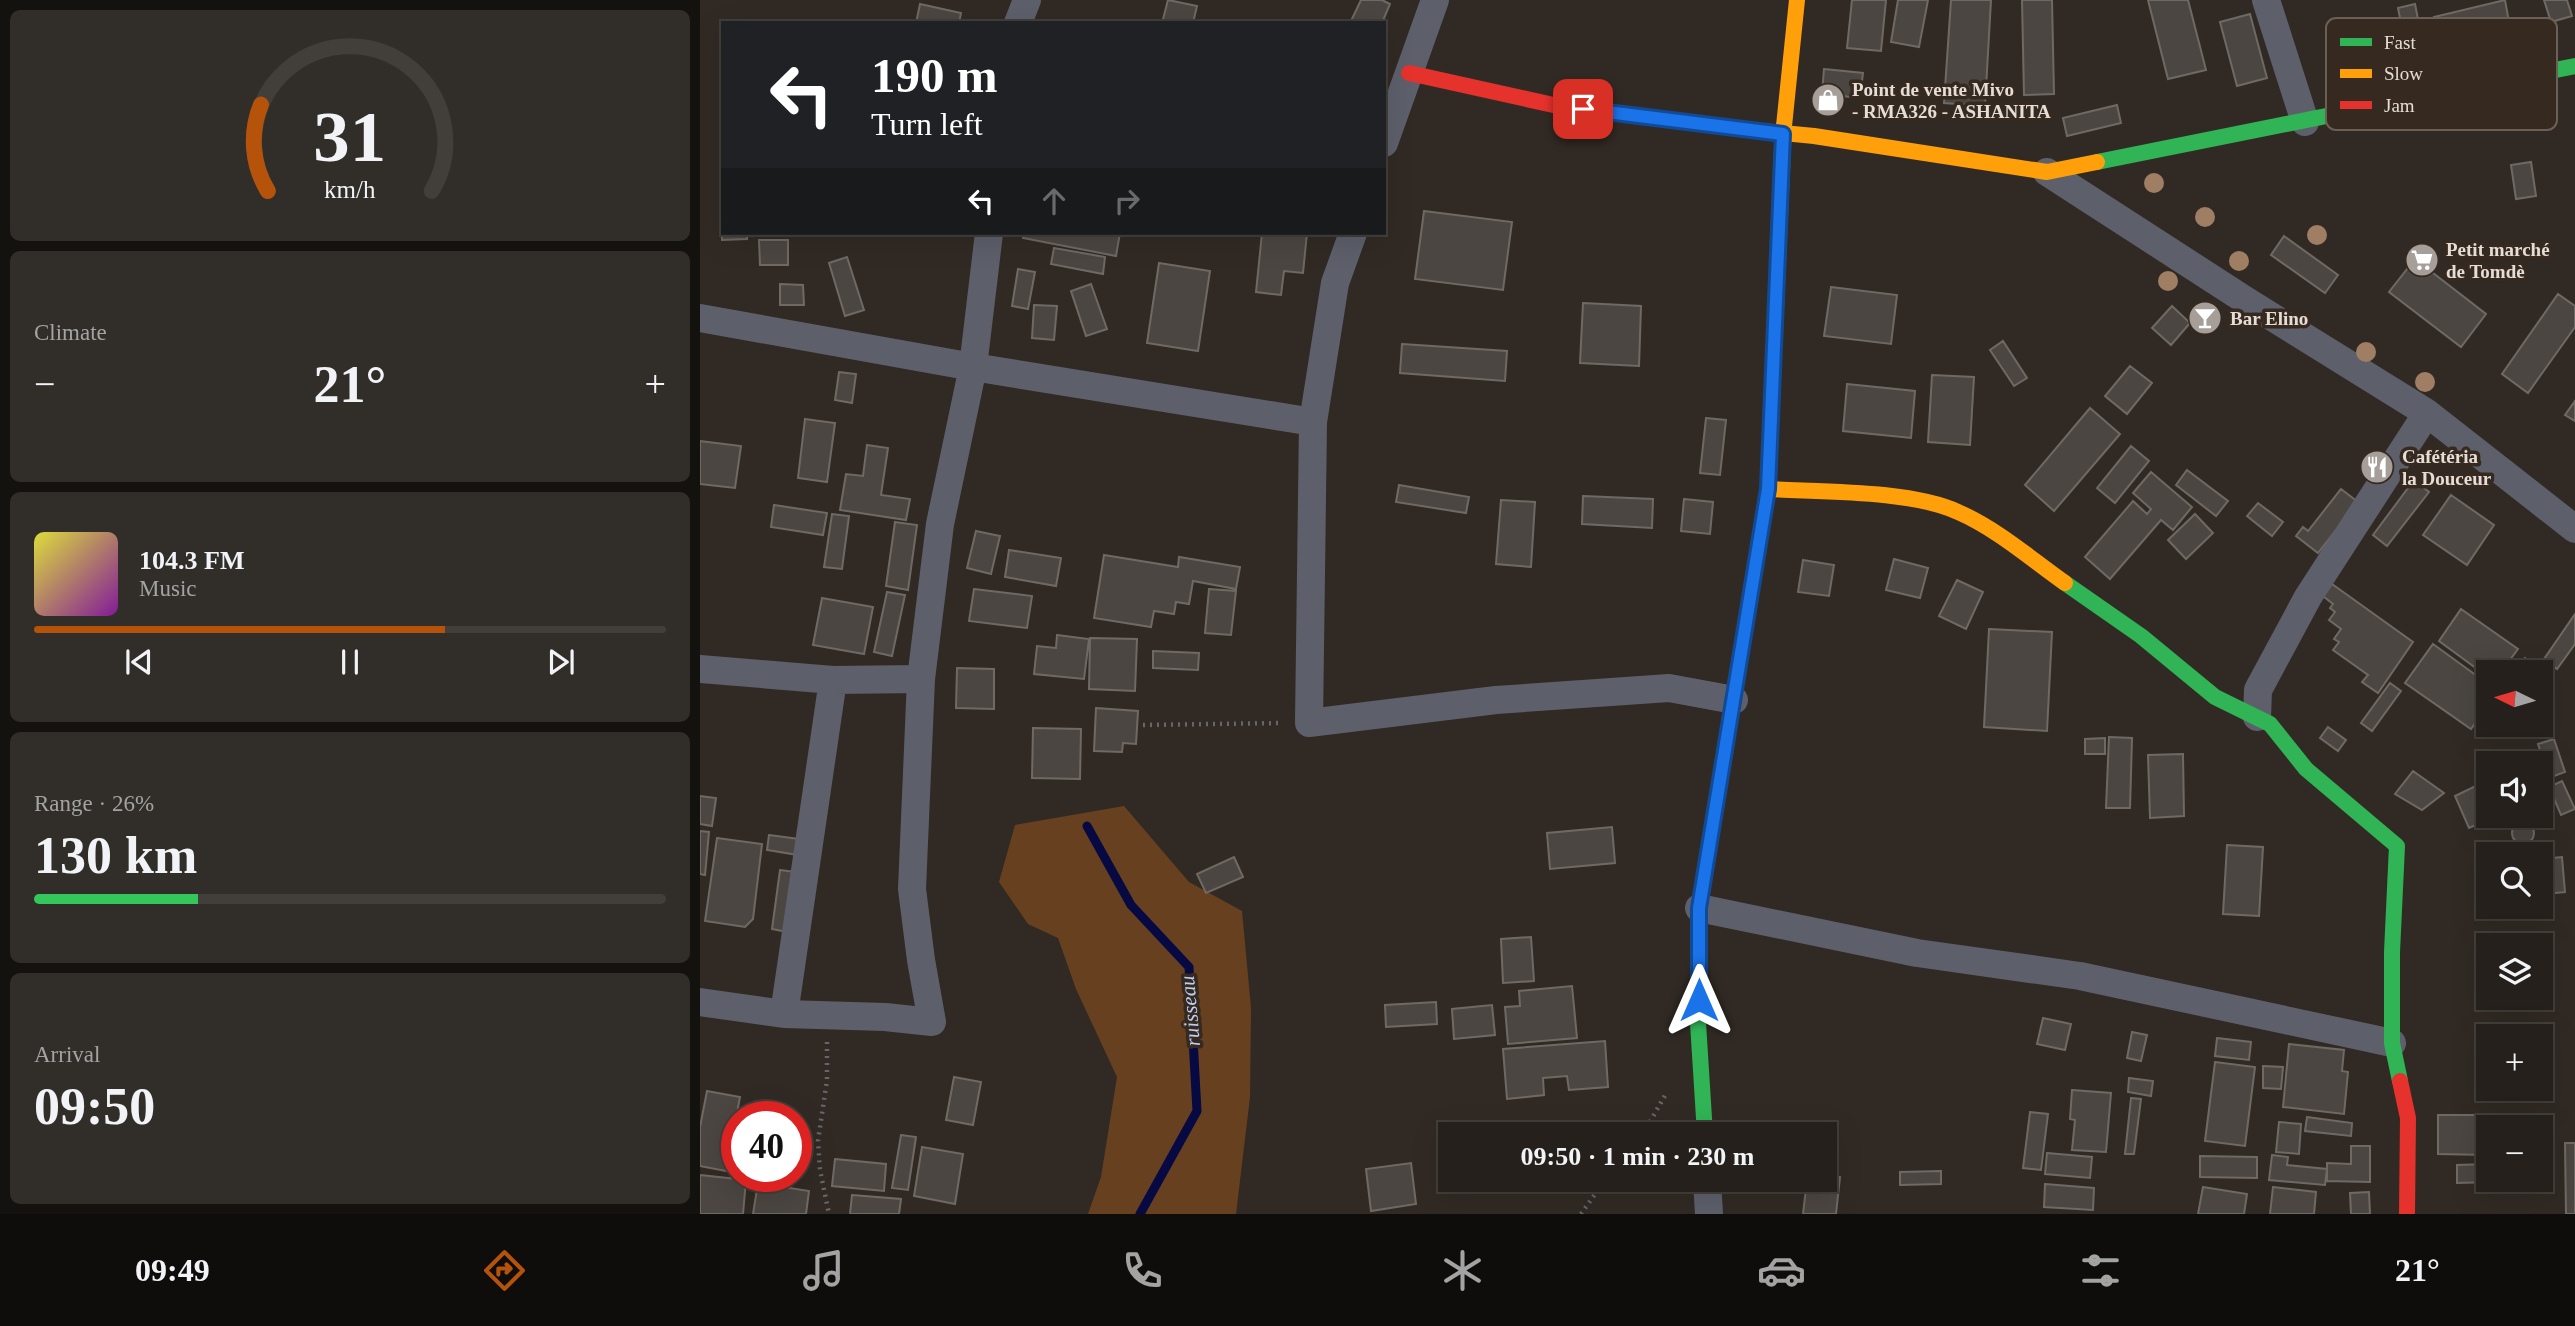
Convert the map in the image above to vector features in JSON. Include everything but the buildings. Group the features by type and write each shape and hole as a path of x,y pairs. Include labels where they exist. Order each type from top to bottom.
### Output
{"street":[{"path":"1019,21 1027,0"},
{"path":"1386,136 1435,0"},
{"path":"1704,1122 1698,1023 1699,908 1768,489 1783,134 1797,0"},
{"path":"2266,0 2305,122"},
{"path":"2557,70 2575,66"},
{"path":"1409,73 1558,106 1814,136 2047,172 2326,118"},
{"path":"2047,172 2427,413 2575,529"},
{"path":"700,1002 784,1014 885,1017 932,1022 912,889 921,679 940,524 973,367 989,235"},
{"path":"1352,235 1335,283 1313,422 1309,723 1496,700 1669,688 1734,700"},
{"path":"700,318 973,367 1313,422"},
{"path":"2257,717 2258,690 2308,597 2427,413"},
{"path":"1768,489 1910,498 1957,510 1990,530 2141,636 2215,697 2270,724 2306,769 2397,846 2392,953 2392,1043 2408,1118 2407,1214"},
{"path":"700,669 833,680 921,679"},
{"path":"784,1014 833,680"},
{"path":"1699,908 1917,953 2080,976 2392,1043"},
{"path":"1708,1192 1709,1214"}],"path":[{"path":"1143,725 1309,723"},
{"path":"826,1017 827,1080 818,1141 820,1170 829,1214"},
{"path":"1581,1214 1597,1192"}],"shaded area":[{"path":"1124,806 1189,882 1242,911 1251,1008 1250,1097 1236,1214 1088,1214 1101,1177 1117,1077 1076,989 1058,938 1028,924 999,882 1015,825"}],"waterway":[{"name":"ruisseau","path":"1087,826 1131,905 1189,967 1197,1111 1140,1214"}],"traffic: fast":[{"path":"2557,70 2575,66"},
{"path":"2097,162 2326,116"},
{"path":"1757,554 1768,489 1784,126"},
{"path":"2065,583 2141,636 2215,697 2270,724 2306,769 2397,846 2392,952 2392,1043 2400,1081"},
{"path":"1704,1122 1698,1023 1699,908 1716,803"}],"traffic: slow":[{"path":"1784,126 1797,0"},
{"path":"1741,129 1814,136 2047,172 2097,162"},
{"path":"1768,489 1866,493 1939,505 1986,527 2065,583"}],"traffic: jam":[{"path":"1409,73 1558,106 1741,129"},
{"path":"1716,803 1757,554"},
{"path":"2400,1081 2408,1118 2407,1214"}],"place":[{"name":"Point de vente Mivo - RMA326 - ASHANITA","path":"1828,100"},
{"name":"Petit marché de Tomdè","path":"2422,260"},
{"name":"Bar Elino","path":"2205,318"},
{"name":"Cafétéria la Douceur","path":"2377,467"}],"route":[{"path":"1583,109 1783,134 1768,489 1699,908 1699,1000"}]}
